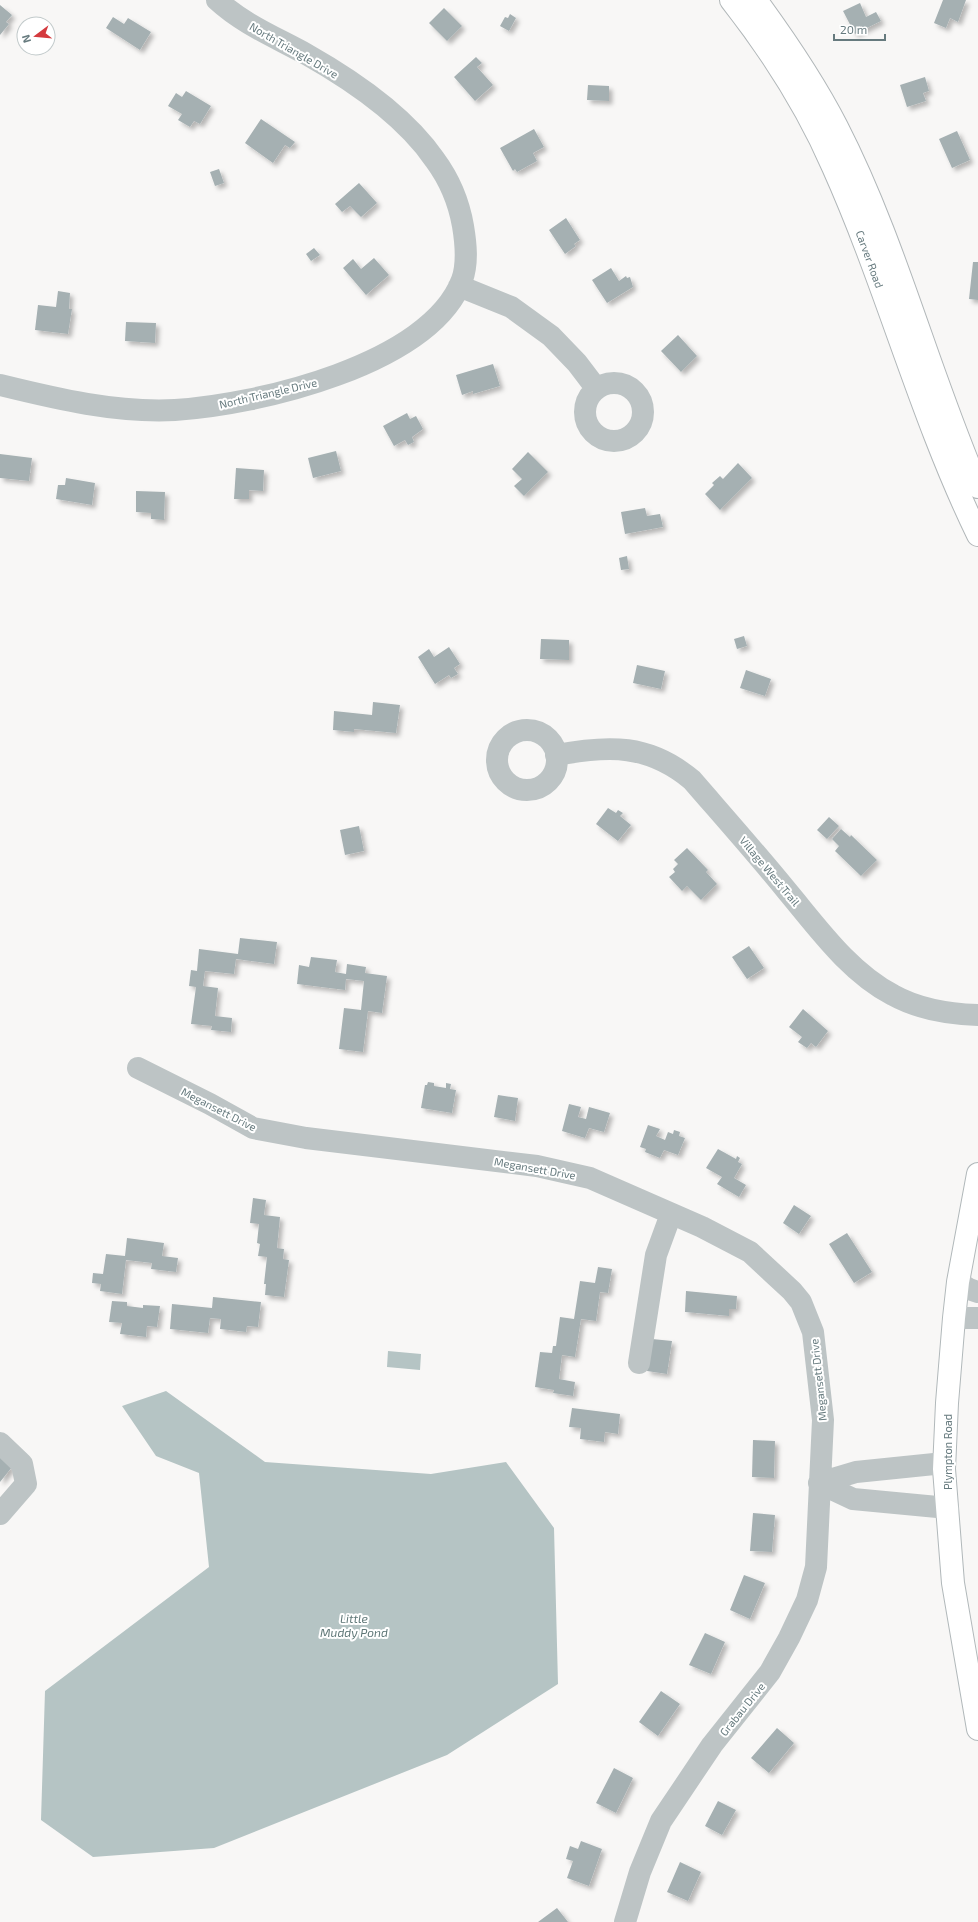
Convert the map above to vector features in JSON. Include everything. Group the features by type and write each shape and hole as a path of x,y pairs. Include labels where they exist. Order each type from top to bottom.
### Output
{"main road":[{"name":"Carver Road","path":"731,0 770,53 793,89 833,165 854,214 927,412 978,535"},
{"name":"Carver Road","path":"756,0 786,40 812,81 851,156 883,235 946,407 978,487"},
{"name":"Plympton Road","path":"978,1174 958,1282 954,1318 944,1463 953,1583 978,1729"}],"street":[{"name":"North Triangle Drive","path":"0,385 74,402 110,408 154,410 199,408 269,395 312,384 334,376 355,368 398,346 419,333 437,317 462,279 466,259 461,217 455,197 447,178 436,160 420,140 390,113 356,86 306,54 239,18 217,0"},
{"path":"458,286 511,308 550,336 577,363 596,388"},
{"name":"Village West Trail","path":"556,755 586,749 616,749 647,755 678,768 692,780 831,942 871,980 893,995 906,1001 955,1014 978,1016"},
{"name":"Megansett Drive","path":"138,1068 210,1104 253,1128 306,1138 536,1166 565,1171 590,1178 671,1214 750,1252 792,1291 801,1302 813,1332 822,1412 819,1483"},
{"path":"639,1364 656,1255 671,1214"},
{"path":"958,1282 969,1289 978,1292"},
{"path":"954,1318 978,1318"},
{"path":"0,1443 22,1464 26,1484 0,1514"},
{"path":"819,1483 856,1472 944,1463"},
{"path":"819,1483 853,1499 948,1508"},
{"name":"Grabau Drive","path":"626,1922 640,1872 662,1821 712,1745 770,1672 807,1600 816,1567 819,1483"}],"water":[{"path":"388,1351 421,1354 420,1370 387,1367"},
{"name":"Little Muddy Pond","path":"166,1391 265,1462 431,1474 506,1462 554,1528 558,1684 447,1755 214,1848 93,1857 41,1820 45,1691 209,1567 199,1473 156,1456 122,1406"}],"building":[{"path":"943,0 966,0 958,22 950,18 946,28 934,23"},
{"path":"860,3 866,17 876,12 881,21 855,34 843,11"},
{"path":"0,5 12,15 6,22 9,24 0,35"},
{"path":"444,8 462,26 447,41 429,23"},
{"path":"510,14 516,18 509,31 500,26 505,17 508,18"},
{"path":"113,17 124,24 128,18 151,32 140,50 106,28"},
{"path":"476,57 482,63 477,67 493,85 475,101 454,77"},
{"path":"925,77 929,91 923,93 926,101 907,107 900,85"},
{"path":"588,85 609,86 609,101 587,100"},
{"path":"186,91 211,106 200,124 194,121 190,127 178,120 182,114 168,106 176,93 182,97"},
{"path":"261,119 295,142 290,148 285,145 273,163 245,143"},
{"path":"534,129 544,147 533,153 537,161 517,172 515,169 513,171 500,148"},
{"path":"957,131 970,160 952,168 939,139"},
{"path":"219,169 224,183 215,186 210,172"},
{"path":"359,183 377,203 361,217 350,206 342,212 335,204"},
{"path":"566,218 580,240 574,244 576,246 565,254 549,230"},
{"path":"314,248 320,255 311,261 306,254"},
{"path":"374,258 389,275 366,295 343,268 353,259 361,269"},
{"path":"973,262 978,262 978,300 969,299"},
{"path":"611,268 619,281 626,276 627,278 630,277 633,287 607,303 592,280"},
{"path":"58,291 70,293 69,309 72,309 68,334 35,330 38,305 56,307"},
{"path":"126,322 156,323 155,343 125,341"},
{"path":"678,335 697,356 681,372 661,351"},
{"path":"493,364 500,386 473,394 473,391 462,395 456,375"},
{"path":"407,413 410,419 416,416 423,429 412,437 414,442 408,445 405,440 394,446 383,426"},
{"path":"336,451 341,471 313,478 308,458"},
{"path":"528,452 548,472 524,496 514,486 522,479 512,469"},
{"path":"0,454 32,458 29,481 0,478"},
{"path":"738,463 752,478 720,510 705,494 714,485 712,483 720,476 723,479"},
{"path":"236,468 264,470 263,491 249,490 249,499 234,499"},
{"path":"66,478 95,483 92,505 56,499 58,485 65,485"},
{"path":"136,491 165,492 164,520 151,519 151,513 136,512"},
{"path":"645,508 647,516 660,514 663,527 625,534 621,512"},
{"path":"627,556 629,569 621,570 619,558"},
{"path":"744,636 747,646 737,649 734,639"},
{"path":"541,639 569,640 569,660 540,659"},
{"path":"449,647 460,664 454,668 458,674 451,678 449,675 435,684 418,657 429,649 434,657"},
{"path":"637,665 665,671 661,689 633,683"},
{"path":"746,670 771,679 765,696 740,688"},
{"path":"373,702 400,705 396,733 354,729 354,732 333,730 334,711 372,715"},
{"path":"608,808 616,813 618,810 623,813 620,816 631,825 618,841 596,824"},
{"path":"829,817 839,826 827,839 817,830"},
{"path":"359,826 364,851 345,855 340,830"},
{"path":"841,829 850,837 851,835 877,860 861,876 835,851 839,846 832,839"},
{"path":"687,848 708,870 706,872 717,884 701,900 687,886 682,891 669,877 675,872 673,869 678,864 674,860"},
{"path":"240,938 277,942 274,964 236,959 234,974 205,971 203,986 218,988 215,1016 232,1018 231,1032 211,1030 212,1026 191,1024 196,987 189,986 191,970 197,971 199,949 238,954"},
{"path":"749,946 764,968 747,979 732,957"},
{"path":"311,957 337,960 335,972 346,974 347,964 366,967 365,973 387,976 382,1013 368,1011 363,1052 339,1049 344,1008 361,1010 364,981 346,979 345,990 297,984 299,965 309,967"},
{"path":"803,1009 828,1031 816,1047 811,1043 807,1048 798,1042 802,1037 789,1027"},
{"path":"428,1082 434,1083 434,1086 446,1088 446,1083 451,1084 450,1089 456,1090 452,1113 421,1108 425,1085 427,1085"},
{"path":"498,1095 518,1098 515,1121 494,1117"},
{"path":"569,1104 581,1107 578,1117 586,1119 589,1107 610,1113 604,1132 589,1128 585,1138 562,1131"},
{"path":"648,1125 660,1129 656,1136 665,1140 668,1132 673,1134 674,1130 680,1132 679,1136 685,1138 678,1155 664,1150 660,1158 645,1152 646,1149 640,1147"},
{"path":"718,1149 736,1159 737,1156 740,1158 738,1162 742,1164 734,1178 746,1185 739,1197 717,1184 722,1177 706,1168"},
{"path":"253,1198 266,1200 264,1215 280,1217 277,1248 284,1249 283,1259 289,1260 284,1297 265,1295 266,1284 264,1284 267,1257 258,1256 260,1244 257,1243 259,1224 250,1223"},
{"path":"794,1205 811,1216 799,1234 783,1223"},
{"path":"847,1233 872,1272 854,1283 829,1244"},
{"path":"127,1238 164,1243 162,1256 178,1258 176,1272 151,1269 152,1263 126,1260 122,1294 100,1291 101,1284 92,1283 93,1273 103,1274 106,1254 125,1256"},
{"path":"598,1267 612,1269 608,1293 600,1292 596,1321 581,1319 575,1357 562,1355 559,1379 575,1382 573,1396 553,1393 554,1390 535,1387 540,1352 552,1353 553,1346 556,1346 560,1317 574,1319 580,1281 595,1283"},
{"path":"686,1291 737,1296 736,1309 729,1309 729,1316 685,1312"},
{"path":"213,1297 261,1302 258,1327 247,1326 246,1332 220,1329 221,1319 210,1318 208,1333 170,1329 172,1304 212,1308"},
{"path":"112,1301 127,1302 127,1306 143,1308 143,1305 160,1306 157,1327 147,1326 146,1337 120,1334 122,1323 109,1322"},
{"path":"652,1339 672,1341 667,1374 647,1371"},
{"path":"572,1408 620,1414 618,1434 605,1432 604,1442 580,1439 581,1428 569,1427"},
{"path":"753,1440 775,1441 774,1478 752,1477"},
{"path":"0,1457 12,1467 0,1482"},
{"path":"753,1513 775,1515 772,1552 750,1551"},
{"path":"744,1575 765,1583 750,1619 730,1610"},
{"path":"705,1633 725,1642 711,1674 689,1665"},
{"path":"661,1691 680,1704 658,1736 639,1722"},
{"path":"777,1728 794,1743 769,1773 751,1758"},
{"path":"614,1768 633,1778 616,1813 596,1803"},
{"path":"718,1801 736,1810 722,1835 705,1826"},
{"path":"581,1841 602,1849 589,1886 567,1878 573,1861 566,1859 570,1846 578,1849"},
{"path":"680,1862 701,1872 688,1901 667,1892"},
{"path":"557,1908 568,1922 538,1922"}]}
